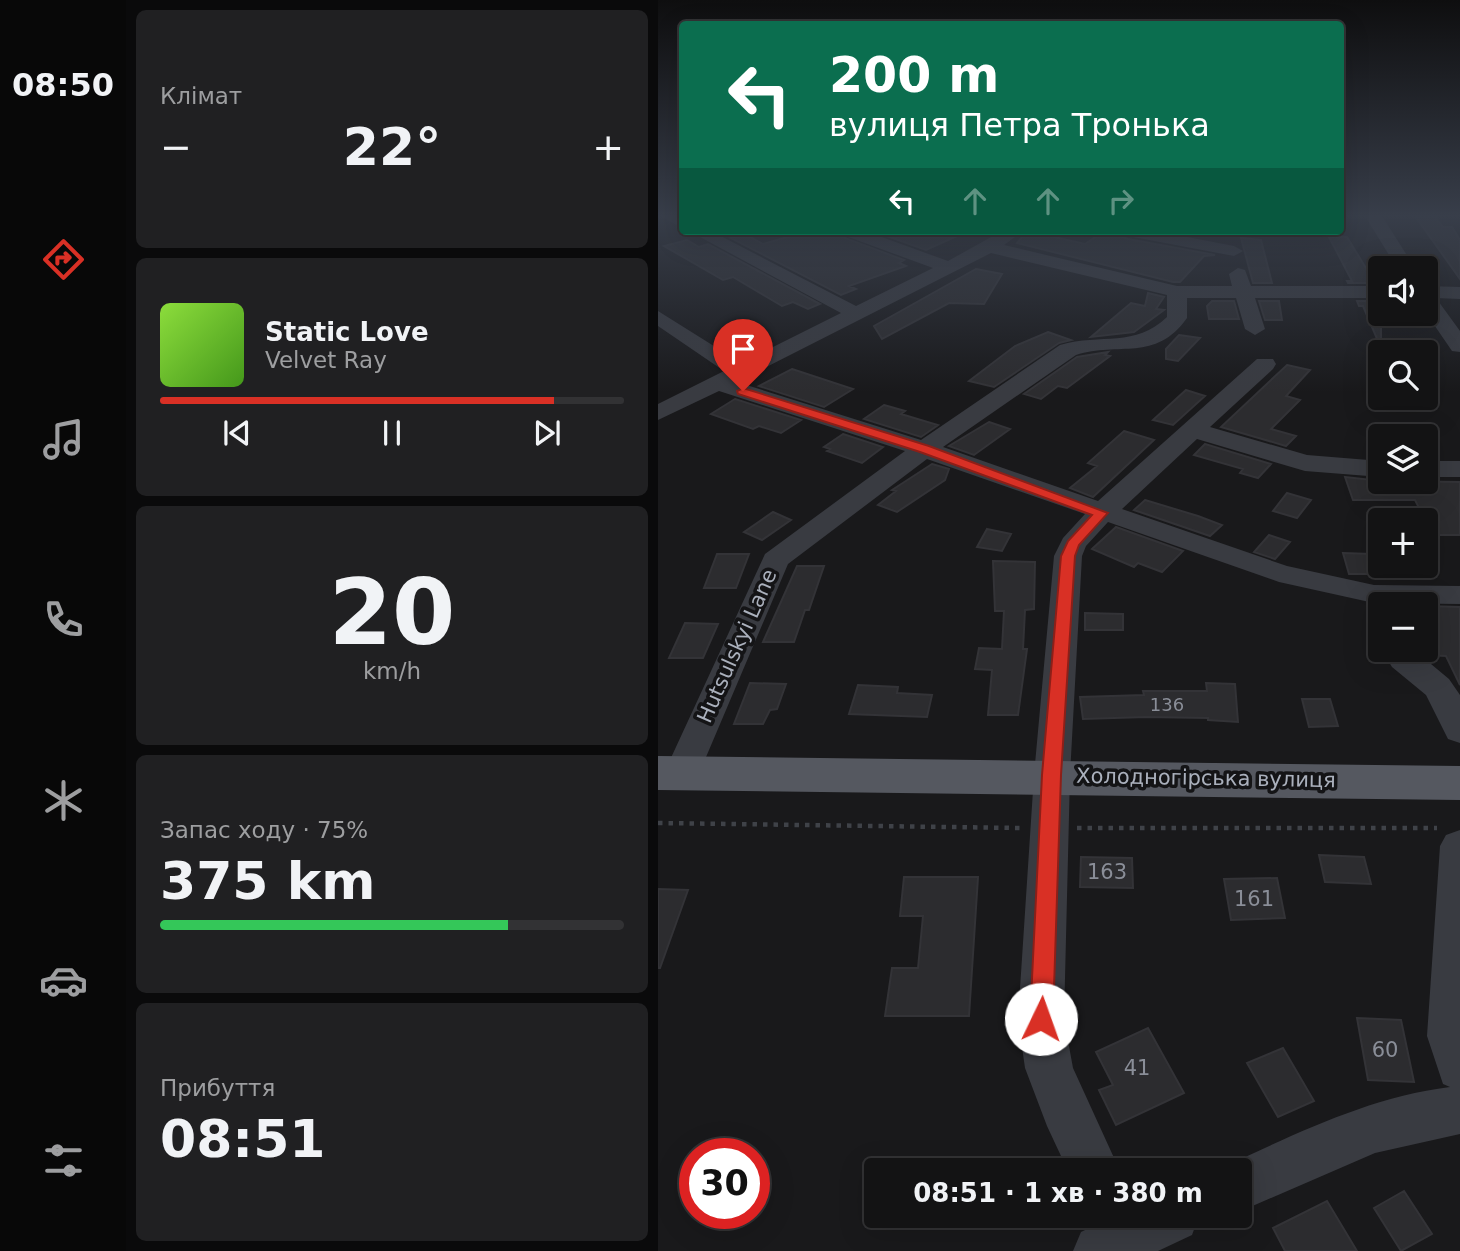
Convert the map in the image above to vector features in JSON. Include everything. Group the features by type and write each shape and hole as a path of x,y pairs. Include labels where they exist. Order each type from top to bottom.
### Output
{"main road":[{"name":"Холодногірська вулиця","path":"670,773 1052,775 1460,784"}],"street":[{"path":"781,274 855,313"},
{"path":"658,413 933,274"},
{"path":"1103,274 1177,292 1368,292"},
{"path":"1238,274 1241,291 1255,329"},
{"name":"Hutsulskyi Lane","path":"670,773 769,568 790,548 924,449 1068,350 1089,343 1135,345 1164,334 1177,318 1177,292"},
{"path":"1438,292 1460,293"},
{"path":"1438,315 1460,346"},
{"path":"658,317 728,377 1101,513 1279,573 1368,599"},
{"path":"1088,1158 1064,1110 1049,1068 1041,1019 1052,775 1068,556 1073,544 1101,513 1265,364"},
{"path":"1193,430 1305,463 1368,468"},
{"path":"1438,469 1460,469"},
{"path":"1438,597 1460,595"},
{"path":"1406,662 1440,690 1460,730"},
{"path":"1460,846 1450,1036 1460,1068"},
{"path":"1252,1180 1335,1142 1425,1112 1460,1110"}],"building":[{"path":"713,274 765,274 820,304 808,309 793,302 782,306 733,277 723,280"},
{"path":"801,274 882,274 849,286 856,289 841,295"},
{"path":"966,274 1002,274 984,304 949,303 882,339 874,326"},
{"path":"1143,274 1187,274 1180,282"},
{"path":"1251,274 1270,274 1272,283 1253,283"},
{"path":"1349,274 1368,274 1368,283 1347,281 1352,281"},
{"path":"1148,293 1164,297 1156,309 1164,310 1134,332 1091,337 1131,303 1145,306"},
{"path":"1212,301 1234,301 1239,319 1209,319 1207,306"},
{"path":"1259,301 1279,301 1282,320 1265,320"},
{"path":"1357,301 1368,301 1368,318 1363,306 1359,306"},
{"path":"1372,326 1381,326 1381,340 1378,340"},
{"path":"747,329 767,339 744,347 725,337"},
{"path":"1048,332 1071,340 1059,343 994,387 969,381 1015,346"},
{"path":"1179,335 1200,338 1178,361 1166,359 1166,349"},
{"path":"1108,352 1105,355 1110,356 1067,388 1058,386 1041,399 1024,394 1077,357"},
{"path":"1287,365 1310,370 1286,396 1300,400 1271,429 1296,436 1286,446 1221,427"},
{"path":"792,369 853,389 824,407 759,386"},
{"path":"1186,390 1205,396 1173,425 1153,420"},
{"path":"735,399 801,420 781,433 759,426 753,429 711,414"},
{"path":"884,405 905,411 901,414 938,425 921,437 864,419"},
{"path":"989,422 1010,429 974,455 949,446"},
{"path":"1124,431 1154,440 1093,497 1070,488 1097,466 1088,463"},
{"path":"843,434 883,447 862,463 827,451 830,449 824,447"},
{"path":"1205,444 1271,464 1258,478 1240,473 1243,469 1194,455"},
{"path":"932,464 949,469 945,480 897,512 878,505 896,491 892,490"},
{"path":"1345,477 1368,480 1368,494 1438,494 1438,482 1460,482 1460,535 1438,535 1438,508 1419,508 1415,500 1353,500"},
{"path":"1287,493 1311,500 1297,518 1273,511"},
{"path":"1145,500 1222,525 1210,536 1134,510"},
{"path":"773,512 791,520 762,540 744,532"},
{"path":"1116,527 1183,551 1162,572 1138,563 1134,567 1092,549"},
{"path":"987,529 1011,534 1002,551 977,547"},
{"path":"1269,535 1290,542 1275,559 1254,552"},
{"path":"1343,553 1368,554 1368,574 1349,574"},
{"path":"717,554 749,554 736,588 704,588"},
{"path":"993,561 1035,562 1034,609 1025,610 1023,649 1027,649 1018,715 988,715 992,670 975,669 979,648 1002,649 1004,611 995,611"},
{"path":"797,566 824,566 809,610 805,610 794,642 763,642"},
{"path":"1438,606 1460,607 1460,685 1446,656 1438,656"},
{"path":"1085,613 1123,614 1123,630 1085,630"},
{"path":"685,623 718,624 703,658 669,658"},
{"path":"750,683 786,684 777,709 770,710 763,724 734,724"},
{"path":"1206,683 1235,684 1238,722 1208,718 1083,719 1080,697 1144,695 1143,691 1207,691"},
{"path":"858,685 898,687 897,693 932,695 927,717 849,714"},
{"path":"1302,699 1330,699 1338,726 1309,727"},
{"path":"1319,855 1364,857 1371,884 1325,882"},
{"path":"1081,857 1132,858 1133,888 1080,887"},
{"path":"904,877 978,877 969,1016 885,1016 892,968 918,968 923,916 900,916"},
{"path":"1277,878 1285,918 1231,920 1224,879"},
{"path":"658,889 688,890 660,968 658,968"},
{"path":"1357,1018 1401,1020 1414,1082 1368,1080"},
{"path":"1148,1028 1184,1093 1116,1125 1099,1090 1113,1085 1096,1052"},
{"path":"1283,1048 1314,1101 1278,1117 1247,1063"},
{"path":"1404,1191 1432,1234 1401,1251 1374,1208"},
{"path":"1327,1201 1357,1251 1285,1251 1273,1228"}],"route":[{"path":"743,391 924,449 1101,513 1073,544 1068,556 1052,775 1041,1019"}]}
